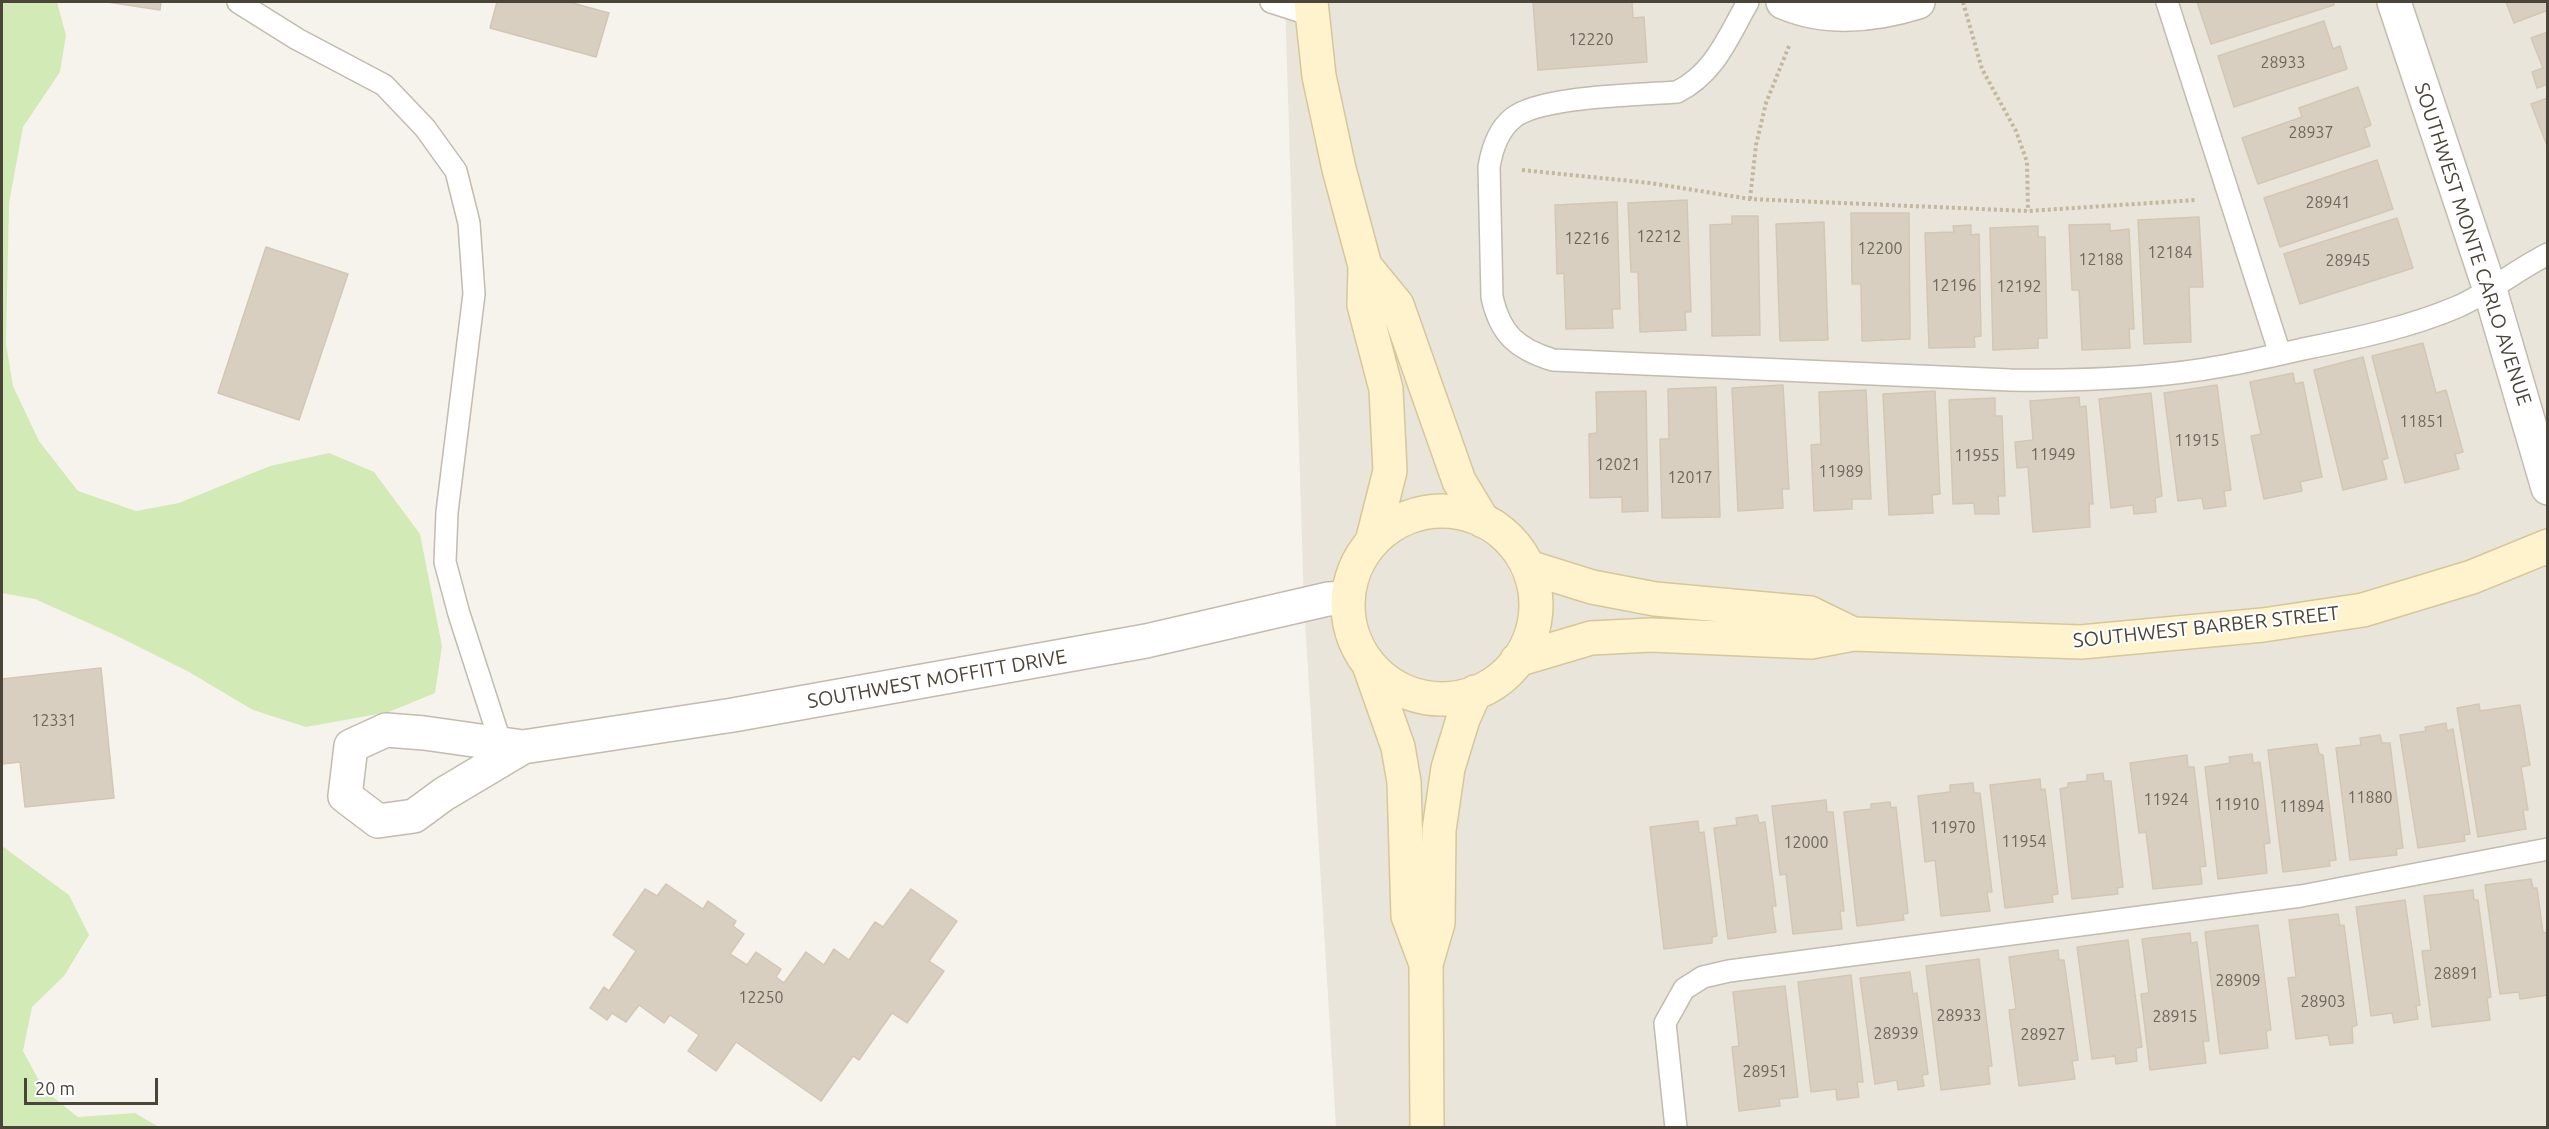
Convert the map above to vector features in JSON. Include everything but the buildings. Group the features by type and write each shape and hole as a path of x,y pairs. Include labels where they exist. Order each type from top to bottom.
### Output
{"main road":[{"path":"1311,8 1319,76 1339,169 1365,266 1364,305 1386,389 1390,471 1372,542"},
{"path":"1365,266 1397,305 1459,481 1483,521"},
{"path":"1369,665 1389,683 1413,694 1440,699 1475,692 1491,685 1512,668 1527,646 1535,620 1536,593 1528,567 1515,545 1495,527 1470,515 1444,511 1417,514 1392,525 1372,542 1356,564 1348,586 1350,620 1369,665 1398,747 1404,782 1408,916 1426,963"},
{"name":"SOUTHWEST BARBER STREET","path":"1517,660 1591,638 1651,634 1811,642 1853,634 2081,642 2263,625 2363,610 2472,577 2547,546"},
{"name":"SOUTHWEST BARBER STREET","path":"1528,567 1592,587 1655,599 1810,613 1853,634"},
{"path":"1427,1128 1426,963 1438,923 1439,830 1448,768 1463,720 1475,692"}],"street":[{"path":"1793,6 1843,16 1897,8 1918,2"},
{"name":"SOUTHWEST MONTE CARLO AVENUE","path":"2394,2 2490,290 2535,439 2547,488"},
{"name":"SOUTHWEST MOFFITT DRIVE","path":"512,745 733,715 1134,644 1328,599 1348,598"}],"lane":[{"path":"238,2 297,39 384,85 424,128 456,171 469,223 474,294 447,512 445,562 459,614 512,745"},
{"path":"1271,2 1311,8"},
{"path":"1748,2 1717,58 1694,84 1677,92 1549,103 1527,108 1511,119 1499,135 1491,150 1489,167 1492,297 1496,316 1505,331 1532,354 1553,360 2061,381 2166,374 2223,366 2280,354 2417,321 2457,307 2490,290 2547,254"},
{"path":"2167,2 2280,354"},
{"path":"1676,1128 1665,1023 1684,988 1703,977 1729,971 2301,896 2547,849"}],"path":[{"path":"1963,2 1982,69 2016,131 2027,162 2028,211"},
{"path":"1750,199 1756,144 1793,6"},
{"path":"1489,167 1650,183 1750,199 2028,211 2231,198"}],"shaded area":[{"path":"1285,2 2547,2 2547,1127 1336,1127 1304,604"}],"green space":[{"path":"2,2 57,2 66,35 60,72 23,127 9,203 6,344 13,386 39,441 78,491 136,511 179,503 270,466 329,453 374,472 420,534 442,646 435,693 389,712 306,727 253,710 189,672 35,599 2,593"},
{"path":"2,846 69,895 89,935 64,976 32,1007 23,1051 44,1090 78,1117 135,1113 159,1127 2,1127"}]}
